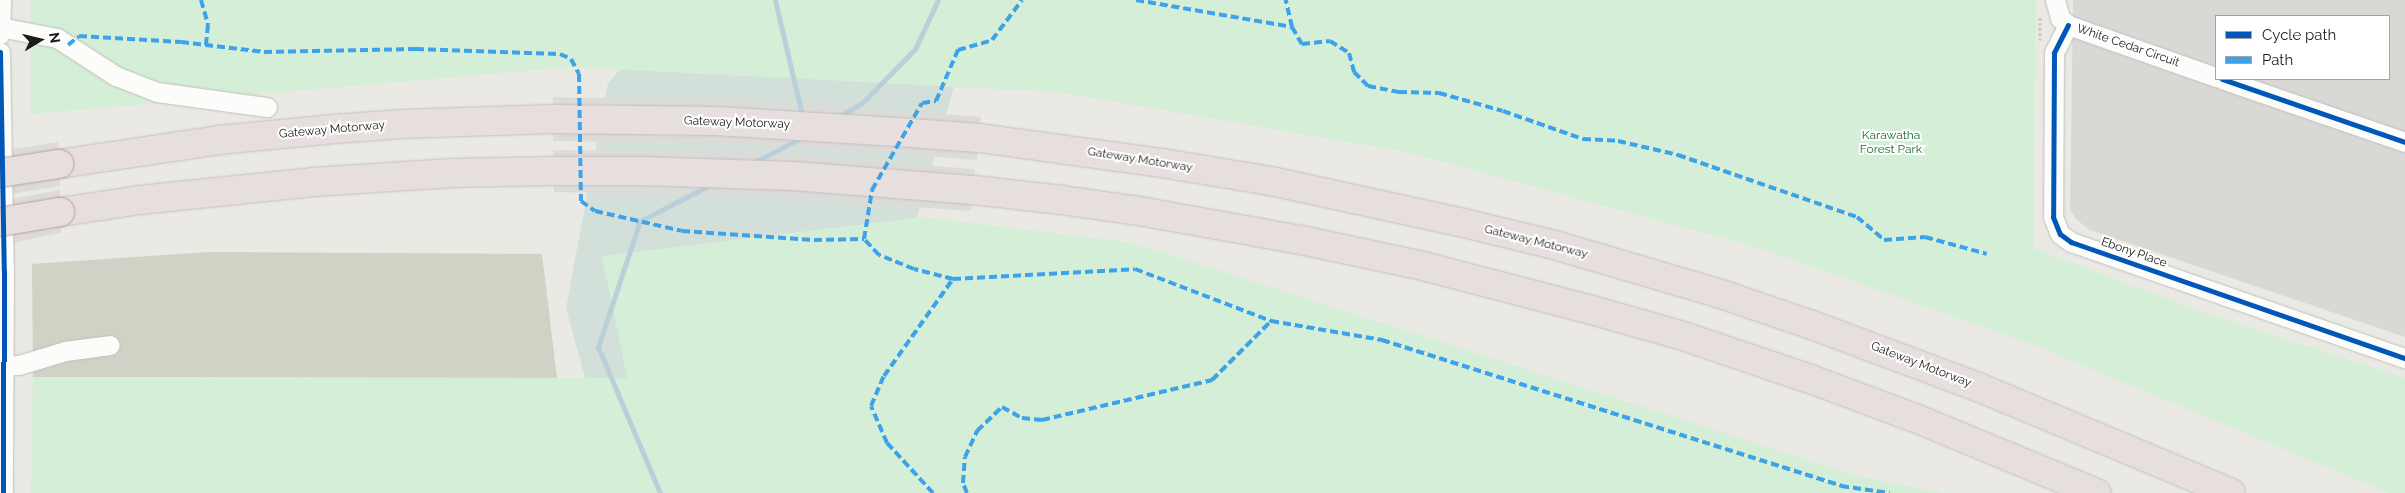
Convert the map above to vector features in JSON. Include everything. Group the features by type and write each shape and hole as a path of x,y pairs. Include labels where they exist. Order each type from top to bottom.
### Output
{"highway":[{"name":"Gateway Motorway","path":"0,173 219,140 333,129 402,124 553,120 772,124 979,138 1078,150 1272,181 1558,246 1718,293 1905,358 2231,493"},
{"path":"0,222 140,200 313,182 453,173 554,171 726,173 973,190 1117,208 1208,222 1419,265 1506,286 1680,335 1813,380 1920,420 2096,493"}],"street":[{"path":"0,34 1,0"},
{"name":"White Cedar Circuit","path":"2048,4 2068,26 2215,77"},
{"name":"Ebony Place","path":"2068,26 2054,53 2053,217 2060,234 2071,242 2405,358"},
{"path":"0,27 57,38 116,76 157,92 267,107"},
{"path":"0,52 3,493"},
{"path":"2225,80 2405,142"},
{"path":"3,366 19,365 65,351 110,345"}],"path":[{"path":"2040,47 2048,4"}],"shaded area":[{"path":"683,0 978,0 868,394 589,392 566,308 608,83"},
{"path":"2073,0 2405,0 2405,337 2090,230 2077,220 2070,210"},
{"path":"209,252 542,254 557,378 33,377 32,264"}],"green space":[{"name":"Karawatha Forest Park","path":"31,0 2036,0 2033,248 2200,311 2405,378 2405,493 2389,493 2034,345 1759,248 1407,152 1057,92 571,67 31,114"},
{"path":"922,217 1134,243 1858,476 1943,493 31,493 33,377 627,378 602,256"}],"pier":[{"path":"553,97 766,101 981,117 977,160 730,143 553,141"},
{"path":"58,142 60,186 0,196 0,151"},
{"path":"553,150 757,153 975,169 971,211 771,197 554,192"},
{"path":"60,190 61,233 0,245 0,201"}],"waterway":[{"path":"775,0 803,119"},
{"path":"836,118 862,103 915,49 938,0"},
{"path":"753,163 803,137"},
{"path":"660,493 598,347 640,221 712,184"}],"marked path":[{"path":"201,0 208,25 206,45"},
{"path":"953,279 914,269 879,255 864,239 872,190 922,103 936,101 958,50 992,40 1022,0"},
{"path":"1136,0 1292,27 1286,0"},
{"path":"1292,27 1302,44 1330,41 1349,53 1354,72 1368,86 1399,92 1439,93 1503,111 1583,139 1618,141 1678,155 1857,217 1884,240 1925,237 1987,254"},
{"path":"68,45 79,36 181,42 264,52 416,49 560,54 571,59 579,74 581,201 595,211 682,231 814,240 864,239"},
{"path":"933,493 887,443 871,406 884,376 953,279 1135,269 1271,321 1382,340 1841,486 1890,493"},
{"path":"967,493 963,483 965,457 977,431 1002,407 1022,418 1042,420 1212,380 1271,321"}],"cycle path":[{"path":"2068,25 2054,53 2053,217 2060,234 2071,242 2405,358"},
{"path":"0,52 4,271 3,493"},
{"path":"2225,80 2405,142"}]}
